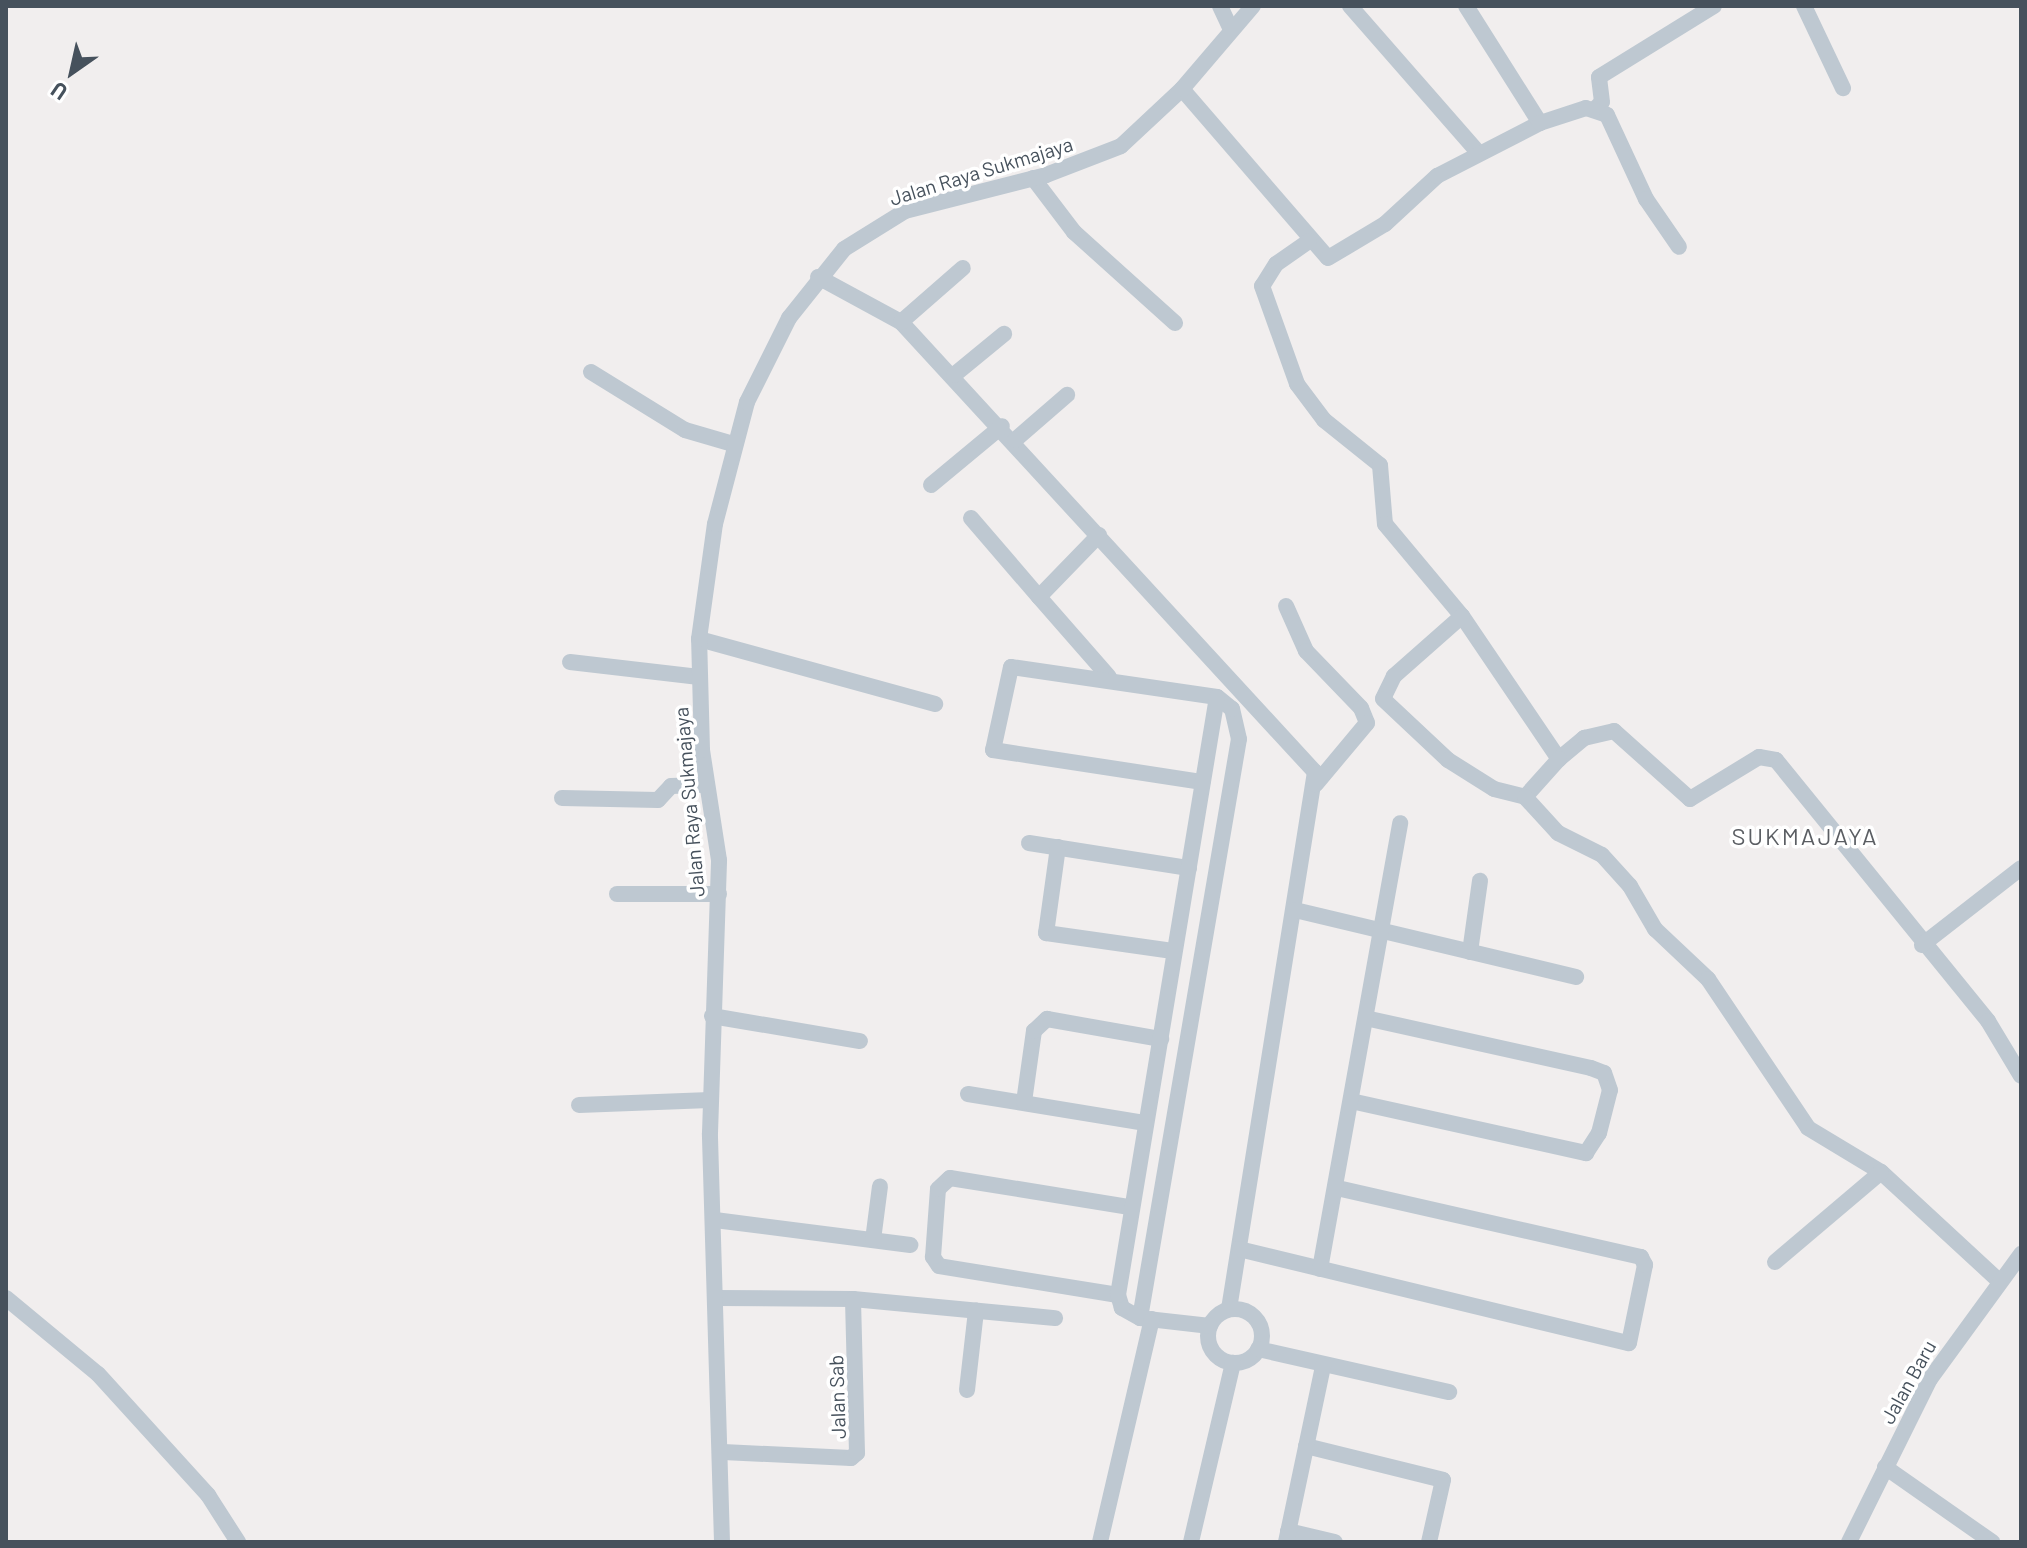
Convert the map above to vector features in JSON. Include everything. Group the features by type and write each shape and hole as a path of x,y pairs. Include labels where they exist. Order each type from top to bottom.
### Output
{"street":[{"path":"1220,6 1231,30"},
{"name":"Jalan Raya Sukmajaya","path":"722,1542 723,1452 710,1100 719,894 706,785 699,639 733,444 766,358 818,277 853,242 905,211 1033,178 1121,146 1182,89 1253,6"},
{"path":"1350,6 1477,151"},
{"path":"1466,6 1540,123"},
{"path":"1182,89 1309,241 1328,258 1341,253 1477,151 1540,123 1596,108 1602,102 1599,77 1714,6"},
{"path":"1804,6 1843,88"},
{"path":"1596,108 1614,123 1633,175 1679,247"},
{"path":"1033,178 1074,232 1175,323"},
{"path":"1309,241 1276,264 1262,286 1297,384 1324,420 1380,465 1385,524 1462,616 1559,759"},
{"path":"901,322 963,268"},
{"path":"818,277 901,322 1015,440 1308,762 1316,784 1229,1309 1210,1326 1146,1318 1122,1308 1118,1295 1130,1207 1217,697"},
{"path":"954,375 1004,334"},
{"path":"591,372 685,430 733,444"},
{"path":"1015,440 1067,395"},
{"path":"931,485 1002,426"},
{"path":"971,518 1109,677"},
{"path":"1039,597 1099,535"},
{"path":"1286,606 1306,651 1361,708 1367,723 1316,784"},
{"path":"1462,616 1394,676 1383,699 1448,760 1494,789 1525,797 1558,833 1602,855 1625,880 1655,929 1708,979 1808,1128 1881,1172 1998,1280"},
{"path":"699,639 935,704"},
{"path":"570,662 699,677"},
{"path":"1100,1542 1146,1318 1239,739 1232,709 1217,697 1109,677 1011,667 993,750 1203,782"},
{"path":"1525,797 1559,759 1584,738 1614,731 1690,799 1751,761 1766,755 1776,760 1922,945 1988,1021 2021,1076"},
{"path":"562,798 658,800 671,786 706,785"},
{"path":"1320,1269 1338,1188 1400,823"},
{"path":"1029,843 1189,868"},
{"path":"1058,847 1046,933 1173,951"},
{"path":"1922,945 2021,868"},
{"path":"1470,952 1480,881"},
{"path":"617,894 719,894"},
{"path":"1295,910 1576,977"},
{"path":"712,1016 860,1041"},
{"path":"1351,1101 1586,1153 1599,1133 1610,1090 1604,1073 1591,1068 1366,1018"},
{"path":"1024,1102 1034,1031 1047,1019 1161,1039"},
{"path":"968,1094 1146,1123"},
{"path":"579,1105 710,1100"},
{"path":"1775,1262 1881,1172"},
{"path":"1118,1295 933,1263 938,1189 950,1178 1130,1207"},
{"path":"873,1240 880,1186"},
{"path":"1239,1249 1624,1346 1638,1314 1645,1265 1630,1252 1338,1188"},
{"path":"715,1220 910,1245"},
{"name":"Jalan Baru","path":"1849,1542 1930,1379 1998,1280 2021,1254"},
{"path":"6,1298 98,1374 208,1495 238,1542"},
{"path":"716,1298 853,1299 1055,1318"},
{"name":"Jalan Sab","path":"723,1452 851,1458 857,1453 853,1299"},
{"path":"1229,1309 1256,1320 1258,1349"},
{"path":"967,1390 976,1311"},
{"path":"1210,1326 1213,1352 1233,1363"},
{"path":"1191,1542 1233,1363 1258,1349 1449,1392"},
{"path":"1323,1366 1287,1536 1335,1542"},
{"path":"1306,1446 1443,1480 1429,1542"},
{"path":"1885,1467 1992,1542"}],"district":[{"name":"SUKMAJAYA","path":"1805,836"}]}
